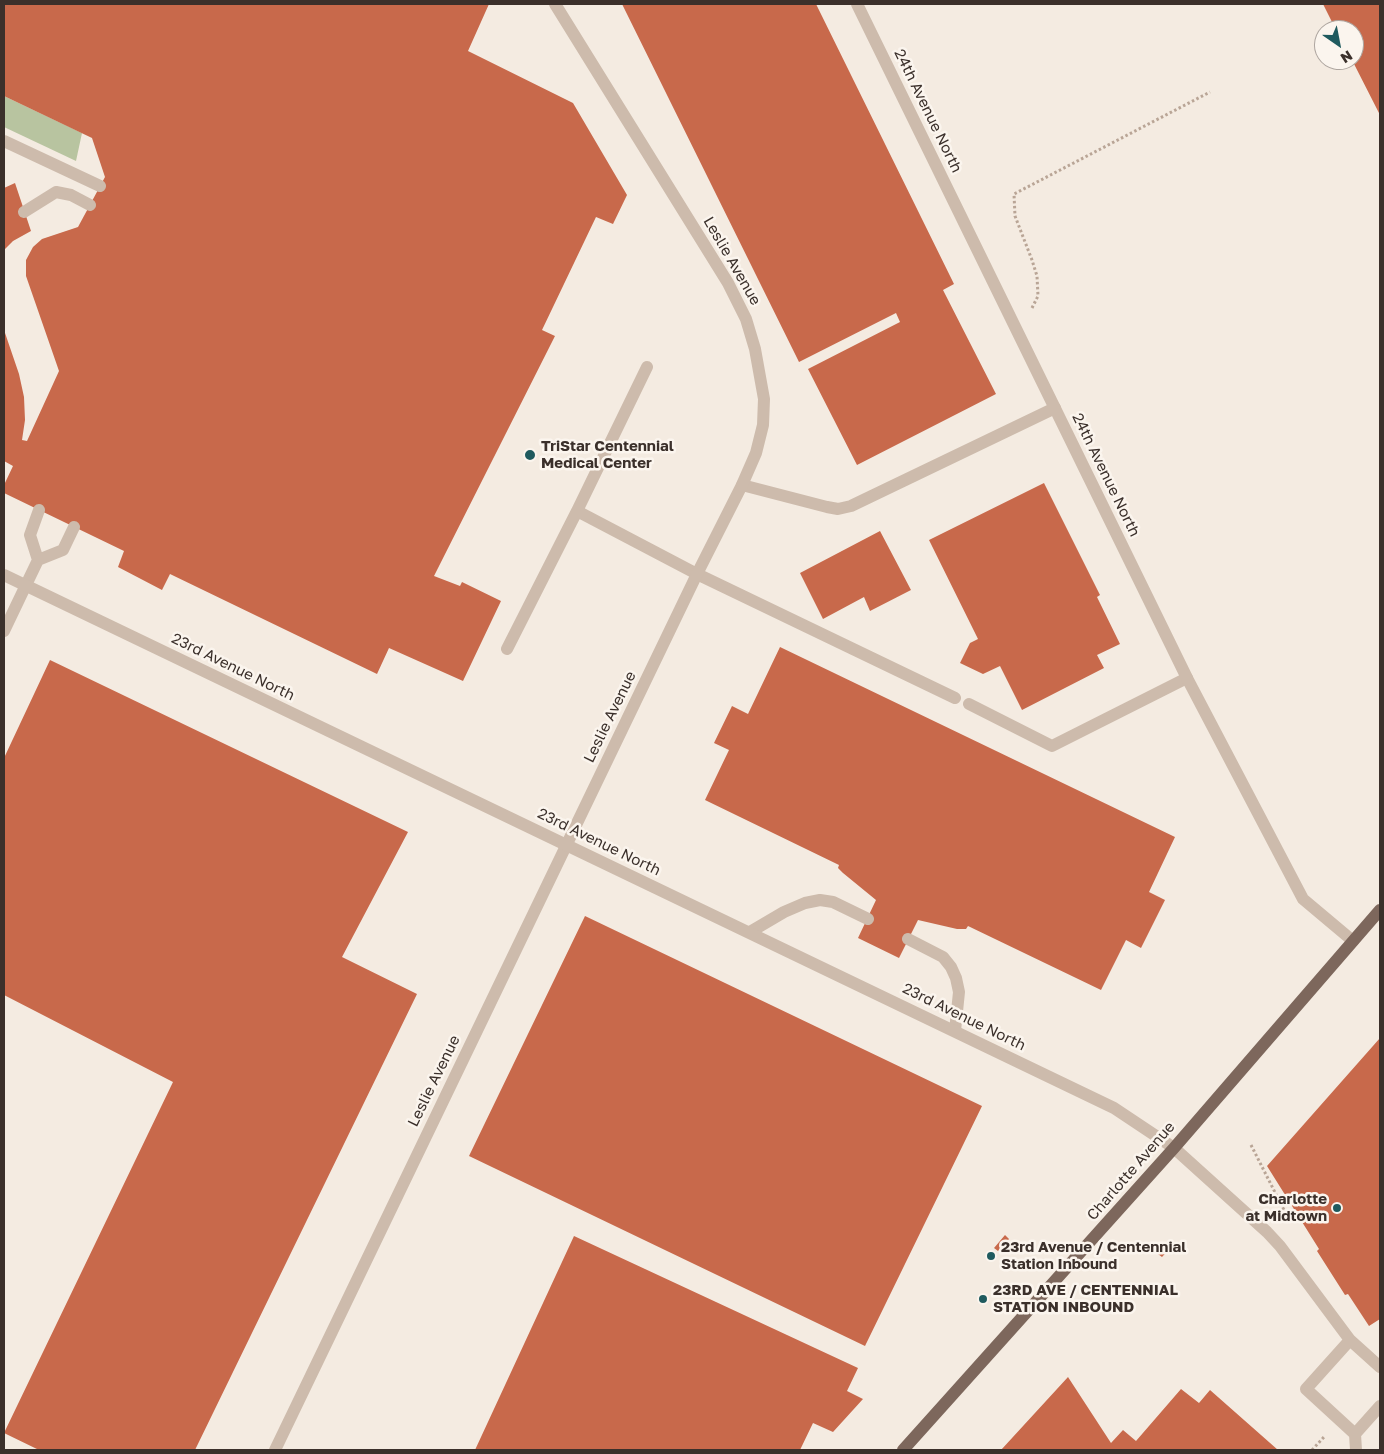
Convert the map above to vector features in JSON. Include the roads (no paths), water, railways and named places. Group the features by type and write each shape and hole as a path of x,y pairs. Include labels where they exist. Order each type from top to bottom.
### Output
{"main road":[{"name":"Charlotte Avenue","path":"903,1450 1174,1148 1380,910"}],"street":[{"name":"Leslie Avenue","path":"275,1450 697,574 742,485 756,453 764,425 764,399 755,349 746,318 728,283 555,4"},
{"name":"24th Avenue North","path":"857,4 1187,678 1303,899 1353,941"},
{"path":"4,141 100,186"},
{"path":"24,212 56,192 71,195 90,205"},
{"path":"507,649 647,367"},
{"path":"742,485 827,507 838,509 851,506 1055,408"},
{"path":"38,560 30,534 39,510"},
{"path":"577,511 697,574 956,698"},
{"path":"4,632 38,560 63,550 74,527"},
{"name":"23rd Avenue North","path":"4,575 1114,1108 1174,1148 1267,1232 1280,1246 1350,1340 1380,1367"},
{"path":"969,704 1052,746 1187,678"},
{"path":"750,932 784,912 820,900 833,902 868,919"},
{"path":"908,939 943,957 951,967 959,992 955,1031"},
{"path":"1350,1340 1306,1389 1355,1434 1356,1450"},
{"path":"1355,1434 1380,1406"}],"place":[{"name":"TriStar Centennial Medical Center","path":"530,455"},
{"name":"Charlotte at Midtown","path":"1337,1208"},
{"name":"23rd Avenue / Centennial Station Inbound","path":"991,1256"},
{"name":"23RD AVE / CENTENNIAL STATION INBOUND","path":"983,1299"}]}
